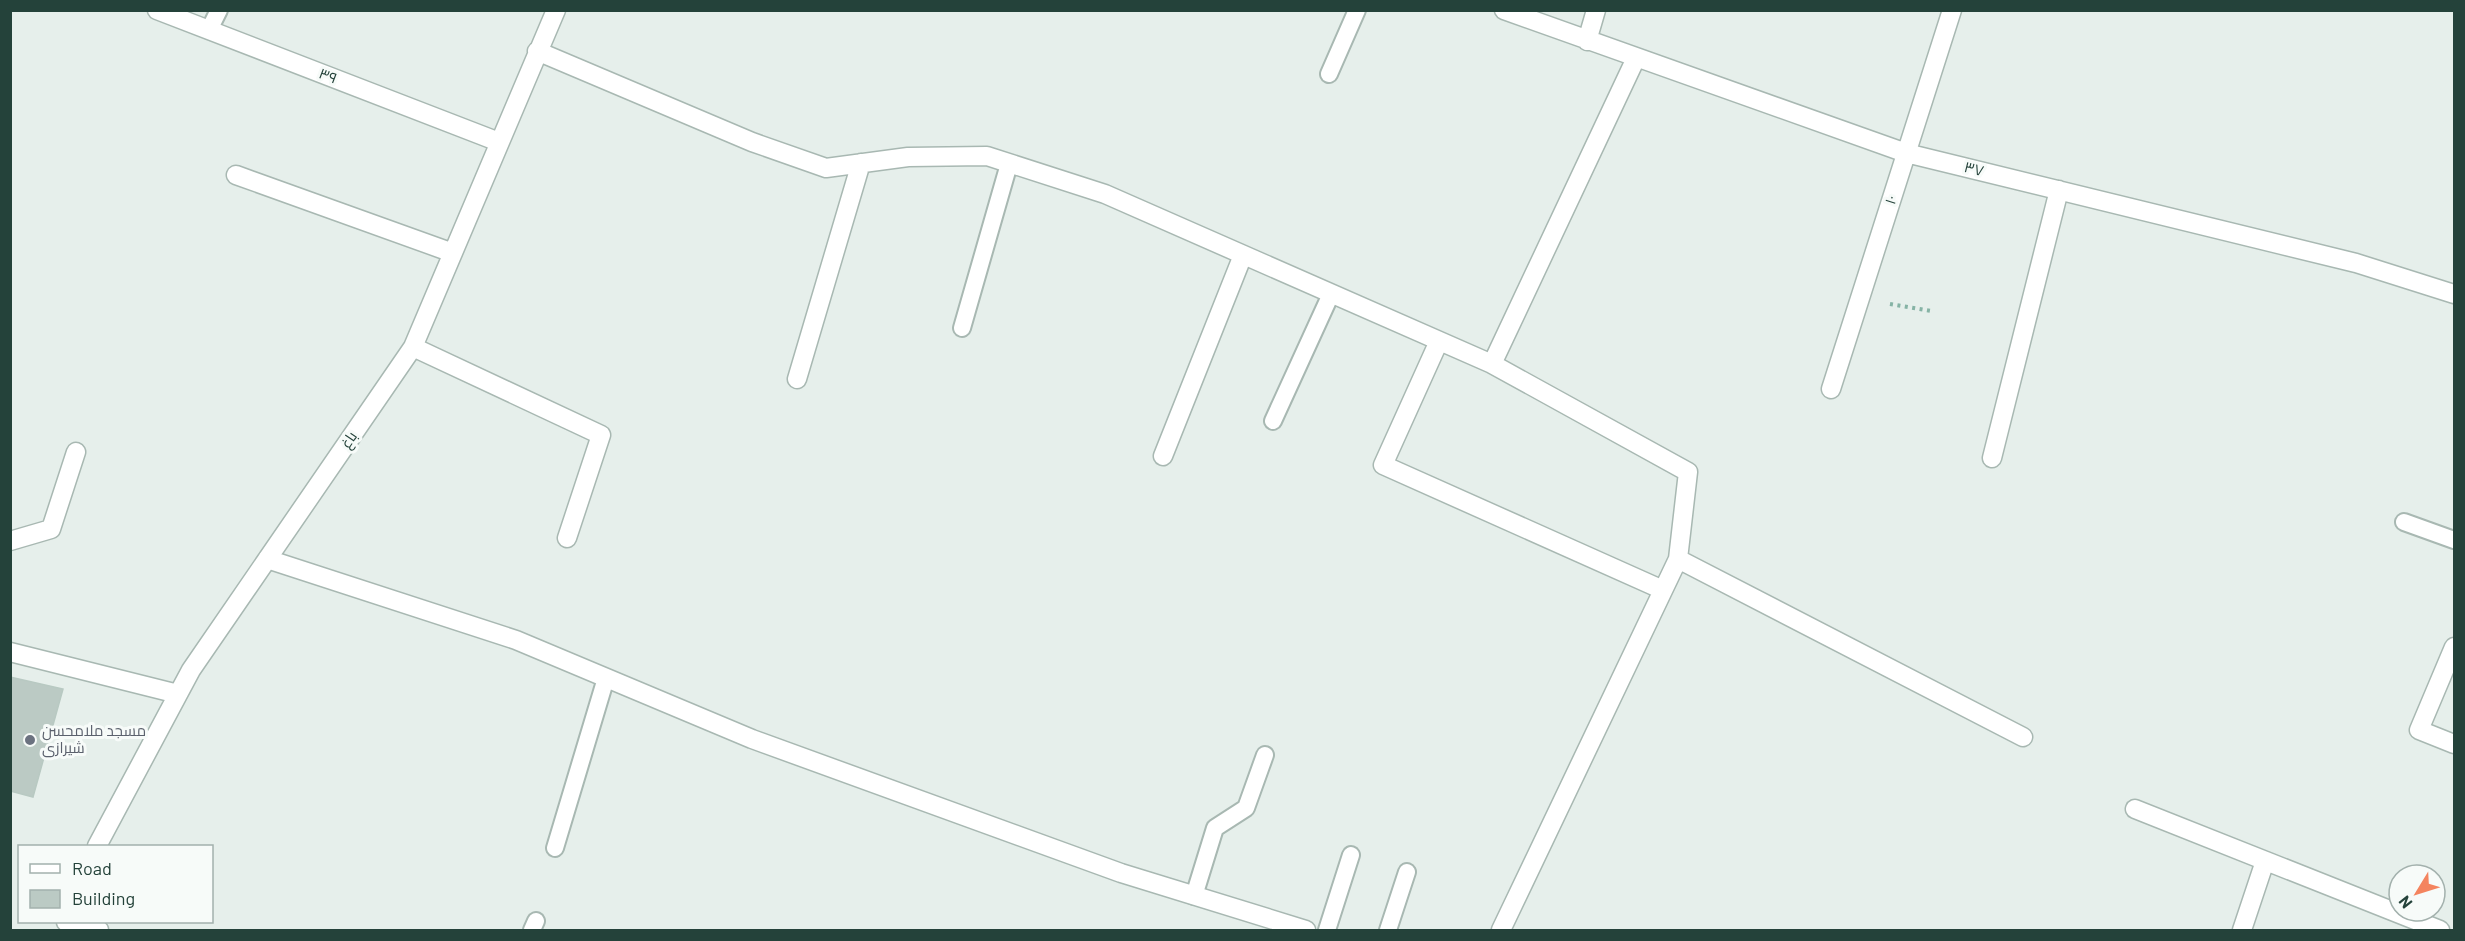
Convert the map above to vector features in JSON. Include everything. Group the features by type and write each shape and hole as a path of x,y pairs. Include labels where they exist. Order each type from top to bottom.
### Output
{"street":[{"name":"۳۹","path":"157,10 499,142"},
{"name":"باغ","path":"98,845 191,670 413,347 556,10"},
{"name":"۳۷","path":"1504,10 1906,153 2356,262 2454,294"},
{"path":"1587,40 1596,10"},
{"name":"۱۰","path":"1831,389 1952,10"},
{"path":"537,51 752,141 826,168 908,157 987,156 1105,194 1492,364 1688,472 1678,559 1507,929"},
{"path":"1492,364 1636,58"},
{"path":"797,379 861,163"},
{"path":"236,175 453,253"},
{"path":"1992,458 2059,190"},
{"path":"1163,456 1243,255"},
{"path":"1439,341 1383,465 1663,590"},
{"path":"413,347 601,435 567,538"},
{"path":"10,541 51,529 76,452"},
{"path":"267,559 516,640 752,739 1121,873 1306,930"},
{"path":"1678,559 2023,737"},
{"path":"2454,647 2419,730 2454,744"},
{"path":"10,652 178,694"},
{"path":"2135,809 2440,930"},
{"path":"2242,930 2265,861"},
{"path":"73,923 99,930"}],"lane":[{"path":"209,30 219,10"},
{"path":"1329,74 1357,10"},
{"path":"962,328 1009,164"},
{"path":"1273,421 1331,294"},
{"path":"2404,522 2454,540"},
{"path":"555,848 606,678"},
{"path":"1194,896 1215,828 1246,808 1265,755"},
{"path":"1327,930 1351,855"},
{"path":"1388,930 1407,872"}],"path":[{"path":"1860,299 1930,311"}],"building":[{"name":"مسجد ملامحسن شیرازی","path":"10,677 63,689 33,797 10,791"}],"place":[{"name":"مسجد ملامحسن شیرازی","path":"30,740"}]}
